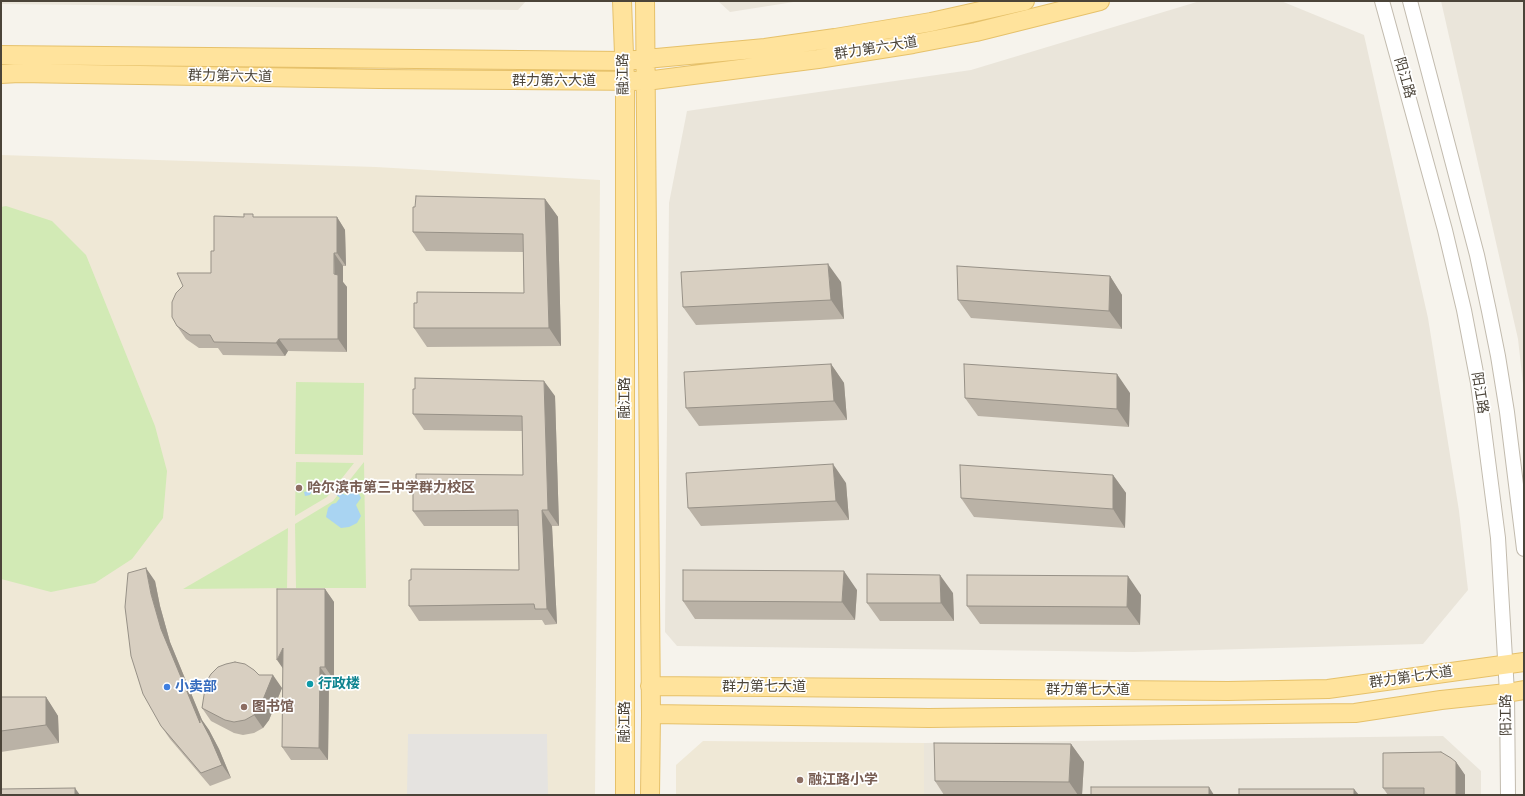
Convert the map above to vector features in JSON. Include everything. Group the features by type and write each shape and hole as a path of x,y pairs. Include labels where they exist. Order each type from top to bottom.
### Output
{"main road":[{"name":"融江路","path":"622,1 625,81 625,795"},
{"name":"融江路","path":"645,1 647,60 651,714 650,795"},
{"name":"群力第六大道","path":"1,55 647,60 765,48 835,38 931,22 1025,1"},
{"name":"群力第六大道","path":"1,74 646,81 810,60 913,44 976,32 1100,1"},
{"name":"群力第七大道","path":"650,686 1228,691 1320,690 1524,662"},
{"name":"群力第七大道","path":"651,714 929,718 1355,713 1442,700 1516,692"}],"street":[{"name":"阳江路","path":"1382,1 1445,230 1464,310 1478,383 1498,538 1505,665 1516,692 1508,795"},
{"name":"阳江路","path":"1410,1 1477,255 1490,311 1507,412 1524,549"}],"shaded area":[{"path":"1,1 526,1 518,10 1,4"},
{"path":"718,1 800,1 730,12"},
{"path":"1200,1 1281,1 1364,35 1428,318 1459,511 1468,590 1423,644 1134,652 677,646 665,632 669,203 687,111 971,70"},
{"path":"1441,1 1524,1 1524,393 1518,339"},
{"name":"哈尔滨市第三中学群力校区","path":"1,155 376,167 600,180 595,795 1,795"},
{"path":"408,734 547,734 548,795 407,795"},
{"path":"1443,736 1481,771 1481,795 924,795 924,743"},
{"name":"融江路小学","path":"703,741 924,743 924,795 676,795 676,765"}],"green space":[{"path":"6,206 52,221 86,255 155,426 167,471 163,518 132,559 95,583 51,592 1,579 1,207"},
{"path":"296,382 364,383 363,455 295,454"},
{"path":"296,462 354,463 327,497 295,516"},
{"path":"364,462 366,588 296,588 295,524 333,501"},
{"path":"288,528 287,588 183,589"}],"water":[{"path":"320,483 332,485 345,495 355,492 359,494 361,498 356,505 361,516 357,523 349,527 341,528 326,517 328,508 332,504 336,503 340,498 332,491 317,490 312,491 310,495 305,496 304,492"}],"building":[{"path":"416,196 545,199 549,328 414,328 414,303 417,303 417,292 524,293 523,234 413,232 413,207 415,207"},
{"path":"244,214 253,214 253,217 337,217 337,253 334,253 334,274 338,275 338,339 279,339 276,343 214,342 210,335 190,335 177,326 172,317 172,302 176,293 183,286 177,273 211,273 211,251 214,251 214,216 244,217"},
{"path":"828,264 831,300 683,307 681,272"},
{"path":"957,266 1110,276 1109,311 958,300"},
{"path":"831,364 834,401 686,408 684,372"},
{"path":"964,364 1117,374 1117,409 965,398"},
{"path":"415,378 544,381 548,510 542,510 547,609 535,609 534,604 409,606 409,580 411,580 411,569 519,570 518,510 413,511 413,486 416,485 416,474 523,475 522,416 413,414 413,389 415,389"},
{"path":"833,464 836,501 688,508 686,473"},
{"path":"960,465 1113,475 1113,509 961,498"},
{"name":"小卖部","path":"146,568 151,594 161,629 200,723 200,718 222,765 201,773 161,726 143,694 131,656 125,607 128,573"},
{"path":"683,570 844,571 842,602 683,601"},
{"path":"867,574 940,575 941,603 867,603"},
{"path":"967,575 1128,576 1127,607 967,606"},
{"name":"行政楼","path":"277,589 325,589 325,667 320,667 319,748 282,747 283,648 277,660"},
{"name":"图书馆","path":"235,662 245,664 259,675 273,675 260,707 254,715 245,720 234,722 225,720 202,708 206,682 211,674 218,667"},
{"path":"1,697 46,697 46,725 1,731"},
{"path":"934,743 1071,744 1069,782 935,781"},
{"path":"1441,752 1456,762 1456,795 1424,795 1424,788 1383,788 1383,753"},
{"path":"1091,787 1209,787 1209,795 1091,795"},
{"path":"75,788 75,795 1,795 1,789"},
{"path":"1239,789 1354,789 1354,795 1239,795"}],"place":[{"name":"哈尔滨市第三中学群力校区","path":"299,488"},
{"name":"行政楼","path":"310,684"},
{"name":"小卖部","path":"167,687"},
{"name":"图书馆","path":"244,707"},
{"name":"融江路小学","path":"800,780"}]}
